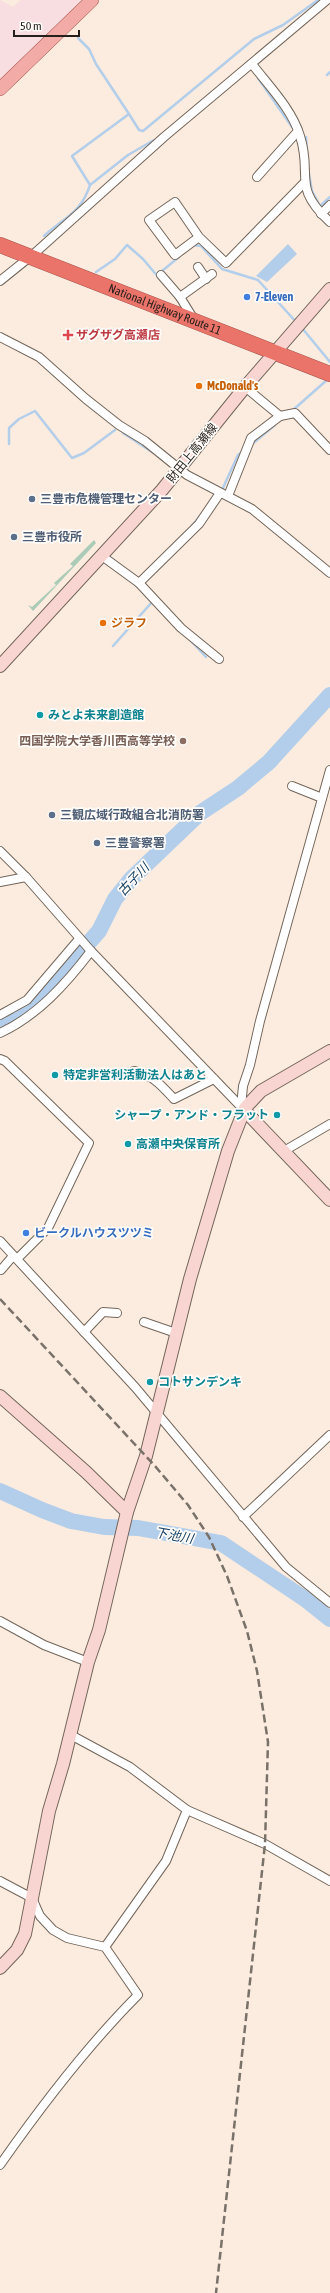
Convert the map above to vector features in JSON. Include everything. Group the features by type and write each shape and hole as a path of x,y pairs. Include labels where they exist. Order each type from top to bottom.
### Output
{"highway":[{"name":"National Highway Route 11","path":"0,245 274,354 330,374"}],"main road":[{"path":"0,89 92,0"}],"street":[{"path":"0,281 164,137 326,0"},
{"path":"252,64 279,100 298,131 303,155 304,183 310,199 321,214 330,222"},
{"path":"256,177 298,131"},
{"path":"199,237 175,255 149,220 175,202 199,237 226,263 304,183"},
{"path":"321,214 330,205"},
{"path":"180,297 209,277 198,267"},
{"path":"161,275 180,297 196,322"},
{"name":"財田上高瀬線","path":"0,666 102,556 180,468 245,387 330,289"},
{"path":"0,337 39,357 114,420 145,441 188,475 252,509 330,573"},
{"path":"245,387 280,416"},
{"path":"228,496 251,438 280,416 295,413 330,450"},
{"path":"139,583 198,524 220,493"},
{"path":"102,556 139,583 181,628 218,659"},
{"path":"244,1110 243,1086 330,770"},
{"path":"292,786 322,798"},
{"path":"0,851 26,877 79,939 330,1200"},
{"path":"0,882 26,877"},
{"path":"0,1015 27,1000 79,939"},
{"path":"0,1033 32,1015 79,966 91,951"},
{"path":"0,1968 23,1940 41,1845 88,1662 99,1630 127,1512 146,1456 176,1333 234,1133 244,1110 261,1091 330,1051"},
{"path":"0,1059 5,1061 38,1091 89,1143 48,1228 1,1270"},
{"path":"134,1070 146,1073 156,1079 174,1099 182,1093 214,1079"},
{"path":"284,1151 330,1124"},
{"path":"0,1241 135,1387 286,1567 330,1603"},
{"path":"84,1332 103,1312 117,1313"},
{"path":"144,1322 176,1333"},
{"path":"0,1396 86,1472 127,1512"},
{"path":"243,1517 330,1435"},
{"path":"0,1621 44,1645 88,1662"},
{"path":"69,1734 130,1767 187,1810 265,1844 330,1881"},
{"path":"105,1947 166,1861 187,1810"},
{"path":"0,1881 32,1898 40,1916 53,1930 67,1938 105,1947 138,1995 100,2034 58,2084 0,2165"}],"shaded area":[{"path":"0,0 13,7 21,0 86,0 0,82"}],"green space":[{"path":"94,540 96,543 33,611 28,605 32,607 56,585 54,583 73,566 70,564"}],"water":[{"path":"288,244 297,254 267,282 256,276"}],"waterway":[{"path":"129,114 139,130 143,131 254,39 283,25 318,0"},
{"path":"44,236 72,214 82,202 90,185 72,156 129,114 96,64 89,49 78,38"},
{"path":"327,75 330,72"},
{"path":"258,78 292,127"},
{"path":"306,137 307,149"},
{"path":"90,185 128,155 154,140"},
{"path":"309,174 312,191 320,206 330,197"},
{"path":"96,272 115,259 127,245 143,259 159,278"},
{"path":"193,245 201,246 222,269 258,280 297,323"},
{"path":"162,271 179,257"},
{"path":"302,328 330,362"},
{"path":"293,410 328,379"},
{"path":"9,444 9,428 19,419 35,411 72,458 84,453 115,430"},
{"path":"251,445 275,425"},
{"path":"123,433 152,452"},
{"path":"222,490 238,455 243,451"},
{"path":"191,527 203,512"},
{"path":"113,646 153,601"},
{"path":"191,641 206,657"},
{"name":"古子川","path":"0,1023 23,1012 42,996 99,931 115,899 131,879 200,813 238,788 269,762 330,695"},
{"name":"下池川","path":"0,1491 71,1521 104,1527 138,1528 221,1543 305,1599 330,1619"}],"railway":[{"path":"0,1299 155,1466 188,1505 209,1537 227,1576 247,1631 257,1671 268,1742 265,1844 216,2293"}],"place":[{"name":"7-Eleven","path":"247,297"},
{"name":"ザグザグ高瀬店","path":"68,335"},
{"name":"McDonald's","path":"199,386"},
{"name":"三豊市危機管理センター","path":"32,499"},
{"name":"三豊市役所","path":"14,537"},
{"name":"ジラフ","path":"103,623"},
{"name":"みとよ未来創造館","path":"40,715"},
{"name":"四国学院大学香川西高等学校","path":"183,741"},
{"name":"三観広域行政組合北消防署","path":"52,815"},
{"name":"三豊警察署","path":"97,843"},
{"name":"特定非営利活動法人はあと","path":"55,1075"},
{"name":"シャープ・アンド・フラット","path":"277,1115"},
{"name":"高瀬中央保育所","path":"128,1144"},
{"name":"ビークルハウスツツミ","path":"26,1233"},
{"name":"コトサンデンキ","path":"150,1382"}]}
